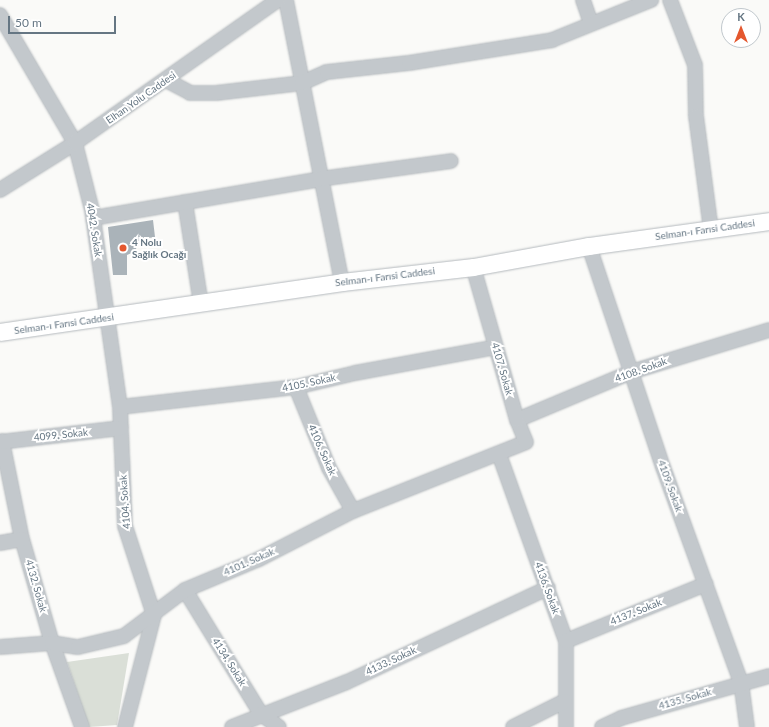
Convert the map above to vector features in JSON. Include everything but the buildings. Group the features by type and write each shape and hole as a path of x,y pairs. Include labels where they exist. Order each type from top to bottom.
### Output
{"main road":[{"name":"Selman-ı Farısi Caddesi","path":"0,332 107,318 342,282 473,267 589,246 769,221"}],"street":[{"name":"Elhan Yolu Caddesi","path":"0,190 75,143 278,0"},
{"path":"286,0 320,179 342,282"},
{"path":"583,0 591,23"},
{"path":"166,80 190,93 216,93 302,83 327,72 409,63 552,40 651,0"},
{"path":"670,0 695,65 696,116 711,230"},
{"name":"4042. Sokak","path":"0,15 75,143 93,218 107,318"},
{"path":"93,218 320,179 451,161"},
{"path":"185,202 201,304"},
{"name":"4109. Sokak","path":"589,246 631,372 706,584 729,655 741,682 747,727"},
{"name":"4107. Sokak","path":"473,267 517,420 526,442 499,454"},
{"name":"4104. Sokak","path":"107,318 120,407 125,526 154,615"},
{"name":"4108. Sokak","path":"517,420 631,372 769,330"},
{"name":"4105. Sokak","path":"120,407 296,387 355,373 496,347"},
{"name":"4106. Sokak","path":"296,387 329,468 353,511"},
{"name":"4099. Sokak","path":"1,442 121,428"},
{"name":"4132. Sokak","path":"1,442 22,539 52,643 82,727"},
{"name":"4101. Sokak","path":"0,647 52,643 78,647 124,636 154,615 185,590 259,559 353,511 499,454"},
{"name":"4136. Sokak","path":"499,454 566,641 566,727"},
{"path":"0,543 22,539"},
{"name":"4137. Sokak","path":"566,641 706,584"},
{"name":"4133. Sokak","path":"232,727 261,714 347,682 548,588"},
{"name":"4134. Sokak","path":"185,590 261,714 279,727"},
{"path":"125,727 154,615"},
{"name":"4135. Sokak","path":"602,727 621,718 741,682 769,676"},
{"path":"513,727 565,702"}],"shaded area":[{"path":"129,653 117,725 89,727 67,662"}],"place":[{"name":"4 Nolu Sağlık Ocağı","path":"123,248"}]}
